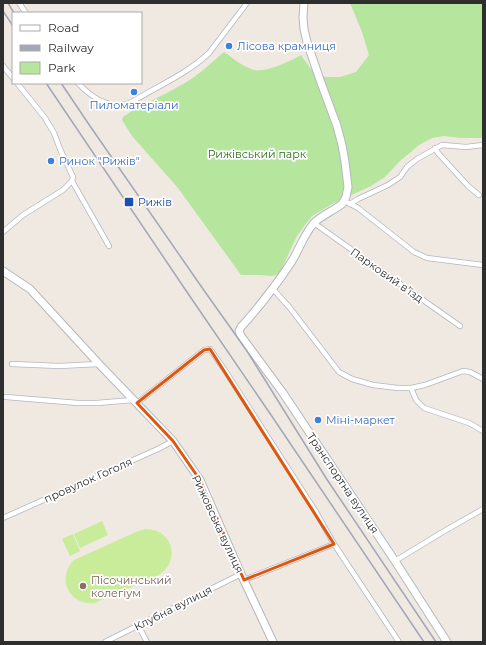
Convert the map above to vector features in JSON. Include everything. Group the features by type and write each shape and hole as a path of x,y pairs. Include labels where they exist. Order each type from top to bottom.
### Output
{"street":[{"path":"79,84 102,101 112,105 130,103 197,64 209,53 247,3"},
{"path":"304,3 304,29 342,145 348,187 348,202"},
{"path":"19,4 25,12"},
{"path":"3,66 12,77"},
{"path":"18,84 45,118 54,133 73,177 72,181 109,246"},
{"path":"483,145 466,147 442,145 435,148 417,159 407,167 400,177 388,185 348,202 319,219 307,231 294,258 273,289 290,308 339,372 352,379 373,385 398,388 411,388 425,385 463,371 470,372 483,379"},
{"path":"435,148 468,186 479,195"},
{"path":"3,232 63,190 72,181"},
{"path":"348,202 414,252 426,258 483,265"},
{"name":"Парковий в’їзд","path":"314,223 460,326"},
{"name":"Рижовська вулиця","path":"3,271 30,289 173,441 200,480 242,577 274,642"},
{"name":"Транспортна вулиця","path":"273,289 241,326 239,331 241,336 283,393 447,642"},
{"path":"6,397 78,403 135,401 204,350 210,349 316,512 334,544 399,642"},
{"path":"12,364 59,366 99,364"},
{"path":"411,388 416,400 424,408 469,423 483,431"},
{"name":"провулок Гоголя","path":"3,518 173,441"},
{"path":"395,561 483,509"},
{"name":"Клубна вулиця","path":"105,642 138,625 242,577 334,544"},
{"path":"138,625 147,642"}],"highlighted area":[{"path":"210,349 334,544 244,580 200,480 173,441 137,403 204,350"}],"green space":[{"name":"Рижівський парк","path":"350,3 483,3 483,138 444,136 432,138 419,145 400,161 385,177 371,186 332,204 312,216 297,236 279,274 272,276 241,275 178,188 132,136 122,120 123,117 189,81 224,52 242,65 254,70 265,70 285,63 301,55 311,69 325,77 340,77 356,72 369,55 362,32"},
{"path":"102,521 108,535 80,548 74,534"},
{"path":"145,529 155,530 168,540 172,555 170,563 165,570 157,576 95,603 86,603 78,600 72,595 68,589 66,575 74,560"},
{"path":"73,534 80,551 70,556 62,539"}],"railway":[{"path":"8,3 13,12"},
{"path":"3,11 12,24"},
{"path":"47,84 424,642"},
{"path":"62,84 247,351 326,478 436,642"}],"place":[{"name":"Лісова крамниця","path":"229,46"},
{"name":"Пиломатеріали","path":"134,92"},
{"name":"Ринок \"Рижів\"","path":"51,161"},
{"name":"Рижів","path":"129,202"},
{"name":"Міні-маркет","path":"318,420"},
{"name":"Пісочинський колегіум","path":"83,586"}]}
